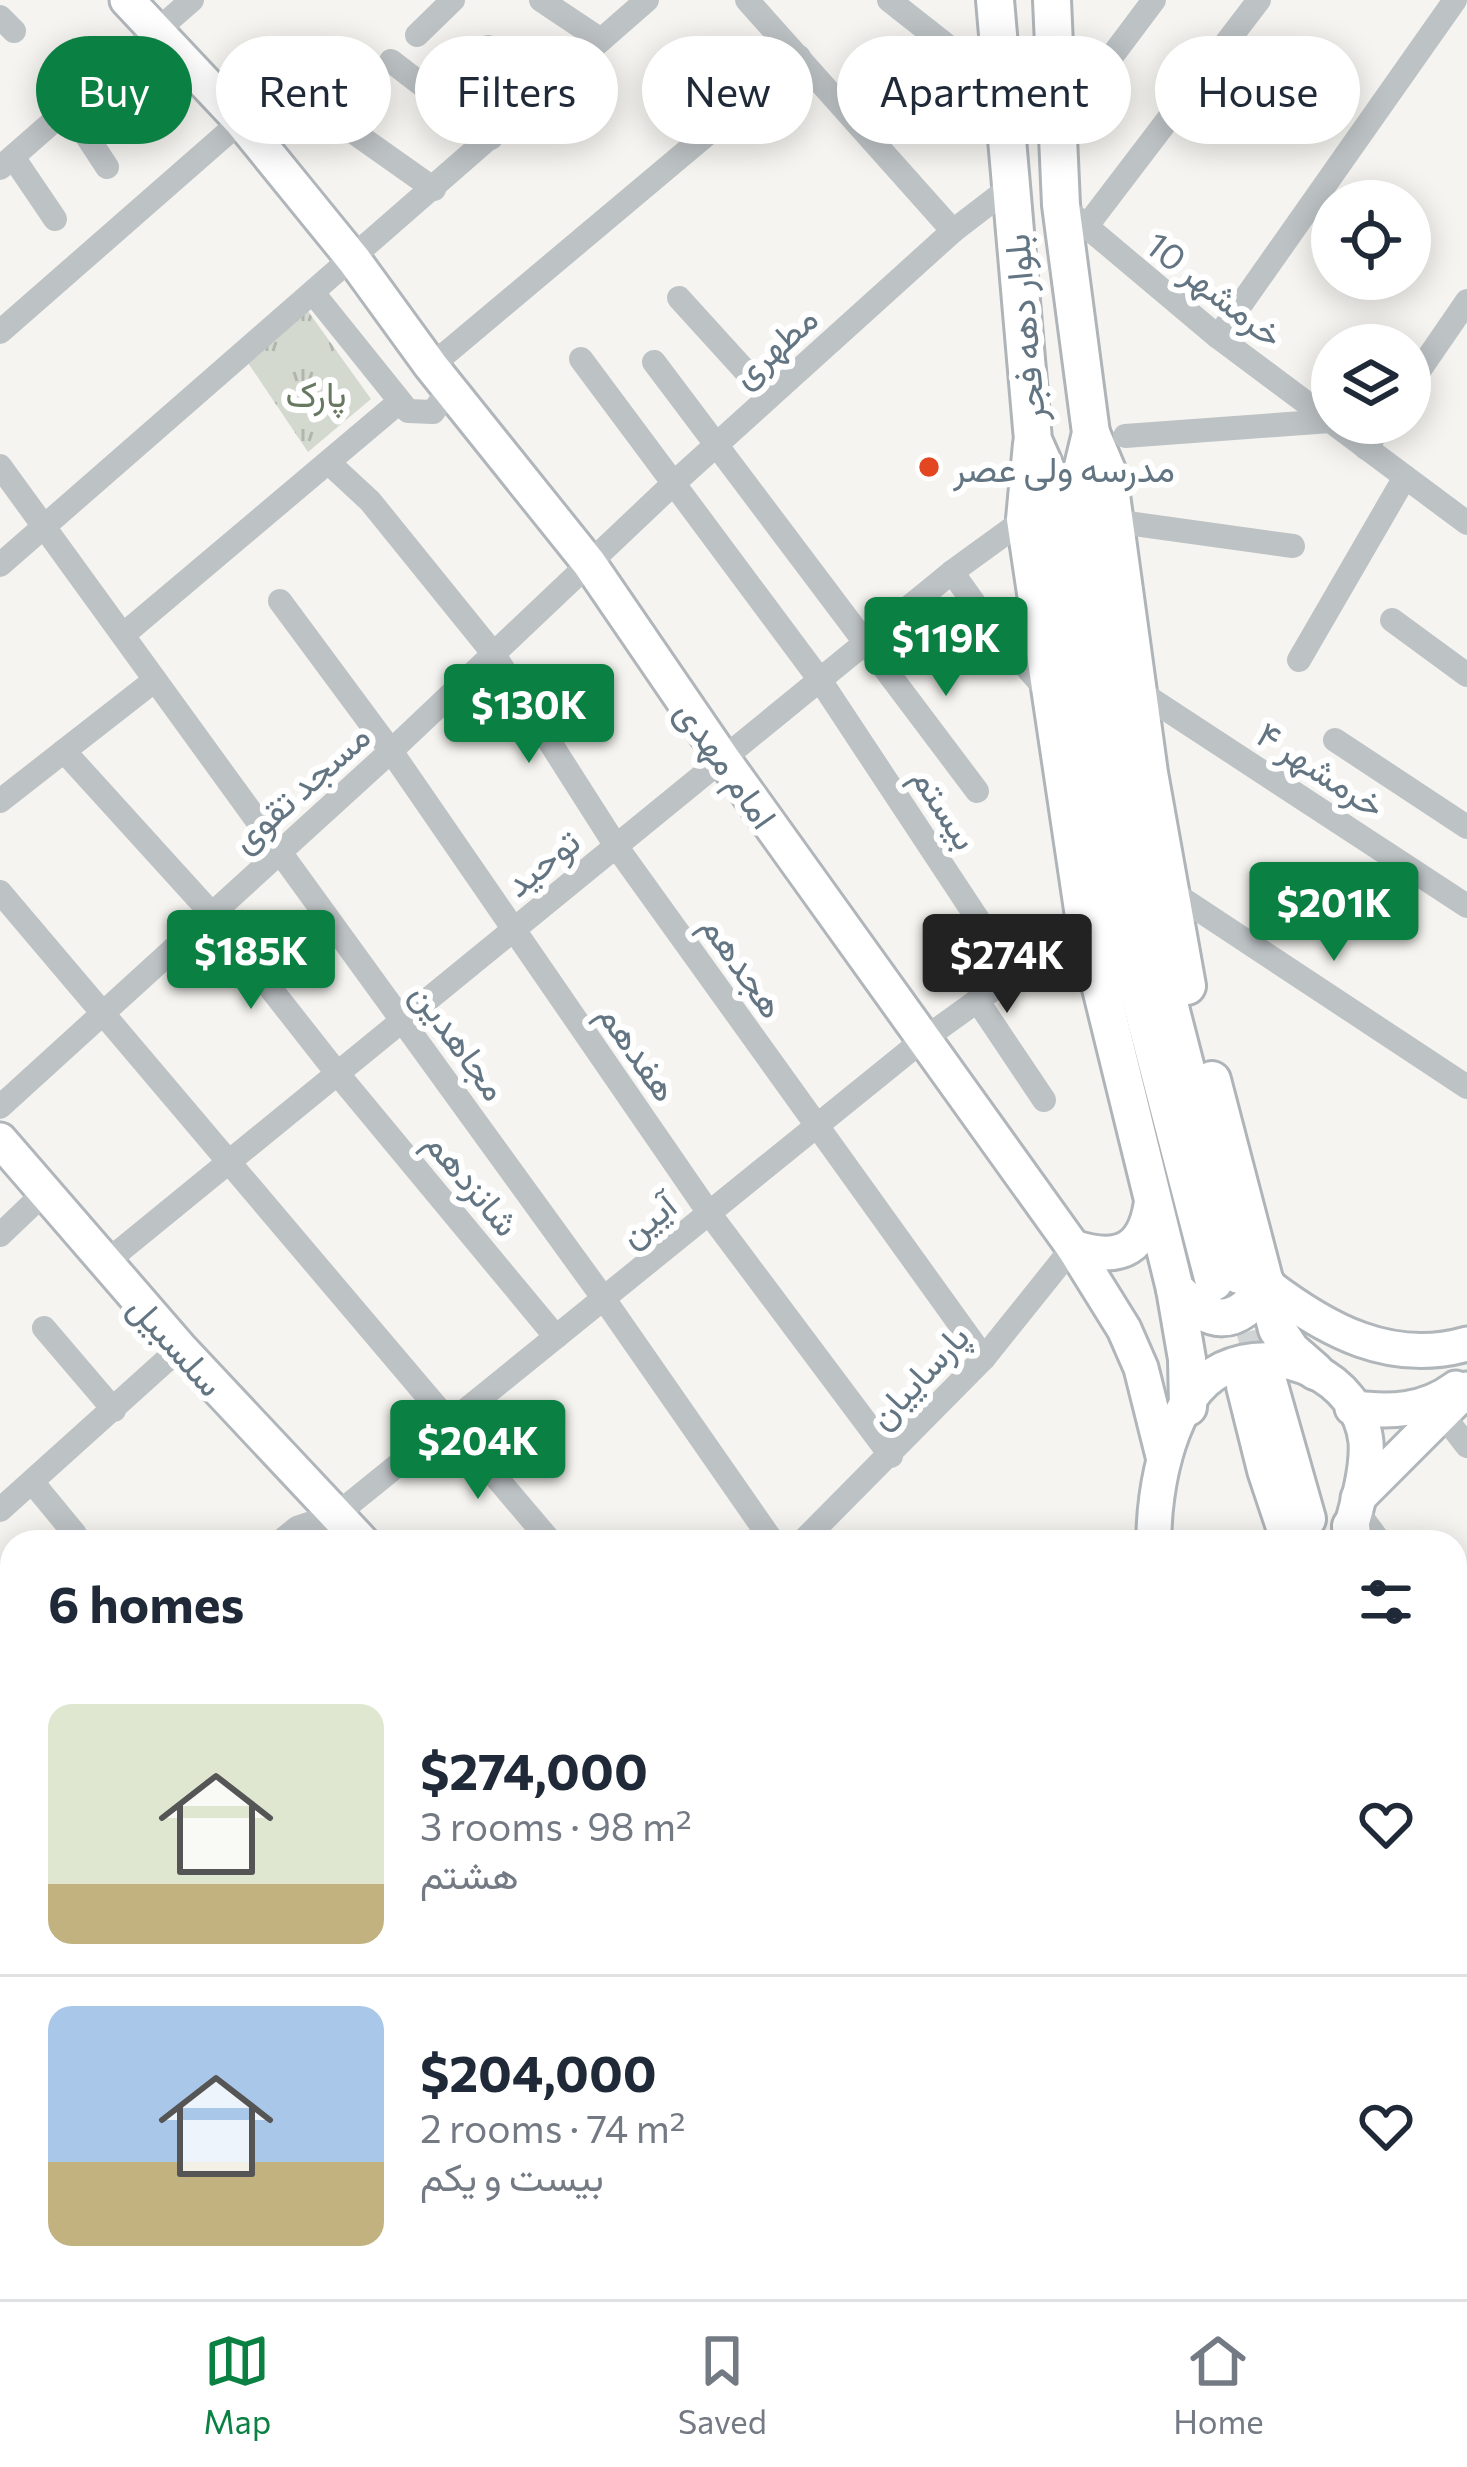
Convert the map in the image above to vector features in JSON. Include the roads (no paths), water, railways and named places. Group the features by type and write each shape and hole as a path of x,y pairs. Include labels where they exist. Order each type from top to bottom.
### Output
{"main road":[{"name":"امام مهدی","path":"127,0 216,95"},
{"name":"بلوار دهه فجر","path":"995,0 998,36"},
{"name":"بلوار دهه فجر","path":"1052,0 1054,36"},
{"name":"امام مهدی","path":"259,144 590,562 724,759 1073,1247 1132,1348 1161,1472"},
{"name":"بلوار دهه فجر","path":"1006,144 1033,440 1052,483 1106,867 1187,1190 1240,1280"},
{"name":"بلوار دهه فجر","path":"1061,144 1108,435 1080,479 1109,711 1136,875 1240,1280"},
{"path":"1108,435 1113,521 1169,890 1240,1280 1254,1303 1236,1316 1211,1318 1175,1289"},
{"path":"1033,440 1025,519 1085,923 1175,1289 1188,1407"},
{"name":"سلسبیل","path":"0,1139 180,1348 350,1530"},
{"path":"1073,1247 1101,1256 1129,1249 1148,1226 1152,1198"},
{"path":"1240,1280 1343,1336 1390,1348 1440,1352 1467,1344"},
{"path":"1240,1280 1291,1350 1338,1388 1352,1408 1366,1444 1343,1530"},
{"path":"1154,1530 1153,1508 1175,1426 1199,1389 1221,1369 1258,1359 1293,1361 1315,1371"},
{"path":"1352,1408 1396,1412 1442,1399 1467,1384"},
{"path":"1343,1530 1467,1384"},
{"path":"1257,1385 1278,1467 1343,1530"},
{"path":"1138,1530 1161,1472"}],"street":[{"path":"153,36 192,0"},
{"path":"417,34 453,0"},
{"path":"541,0 595,36"},
{"path":"606,36 646,0"},
{"path":"748,0 780,36"},
{"path":"889,0 935,36"},
{"path":"1127,36 1154,0"},
{"path":"1073,216 1258,0"},
{"path":"1218,337 1455,0"},
{"path":"391,62 415,80"},
{"path":"813,73 953,231"},
{"path":"36,137 6,163 55,219"},
{"path":"92,144 107,166"},
{"path":"0,332 216,144"},
{"path":"370,144 434,189"},
{"path":"0,566 484,144"},
{"path":"314,294 398,403 408,411 433,412 441,378 702,144"},
{"name":"مطهری","path":"590,562 953,231 1010,188"},
{"name":"خرمشهر 10","path":"1073,216 1218,337 1311,406"},
{"path":"680,298 769,397"},
{"path":"1431,353 1467,301"},
{"name":"بیستم","path":"581,359 820,680 1014,974"},
{"path":"654,362 977,791"},
{"path":"123,635 398,403"},
{"path":"1108,435 1311,423"},
{"name":"خرمشهر 10","path":"1361,444 1467,524"},
{"path":"1366,448 1369,444"},
{"name":"هجدهم","path":"329,463 370,501 493,653 616,846 984,1358"},
{"name":"مجاهدین","path":"0,466 604,1299 765,1530"},
{"path":"1299,659 1405,477"},
{"name":"توحید","path":"105,1263 952,572 1025,519"},
{"path":"1113,521 1293,546"},
{"name":"مسجد تقوی","path":"0,1107 391,751 590,562"},
{"path":"952,572 989,624 1050,694"},
{"name":"هفدهم","path":"280,601 391,751 709,1213 890,1456"},
{"path":"1392,620 1467,675"},
{"path":"0,801 155,680"},
{"name":"خرمشهر ۴","path":"1137,690 1467,906"},
{"path":"1335,740 1467,827"},
{"name":"شانزدهم","path":"64,751 212,914 556,1337"},
{"path":"1169,890 1467,1087"},
{"path":"0,892 540,1530"},
{"name":"آیین","path":"294,1530 336,1515 924,1039 1055,945"},
{"path":"977,1000 1044,1100"},
{"path":"0,1235 44,1193"},
{"name":"پارساییان","path":"814,1530 984,1358 1073,1247"},
{"path":"44,1328 115,1410"},
{"path":"1,1507 180,1348"},
{"path":"1442,1415 1467,1446"},
{"path":"33,1483 72,1530"}],"tunnel":[{"path":"1240,1278 1269,1385"}],"place":[{"name":"مدرسه ولی عصر","path":"929,467"}],"park label":[{"name":"پارک","path":"316,392"}]}
